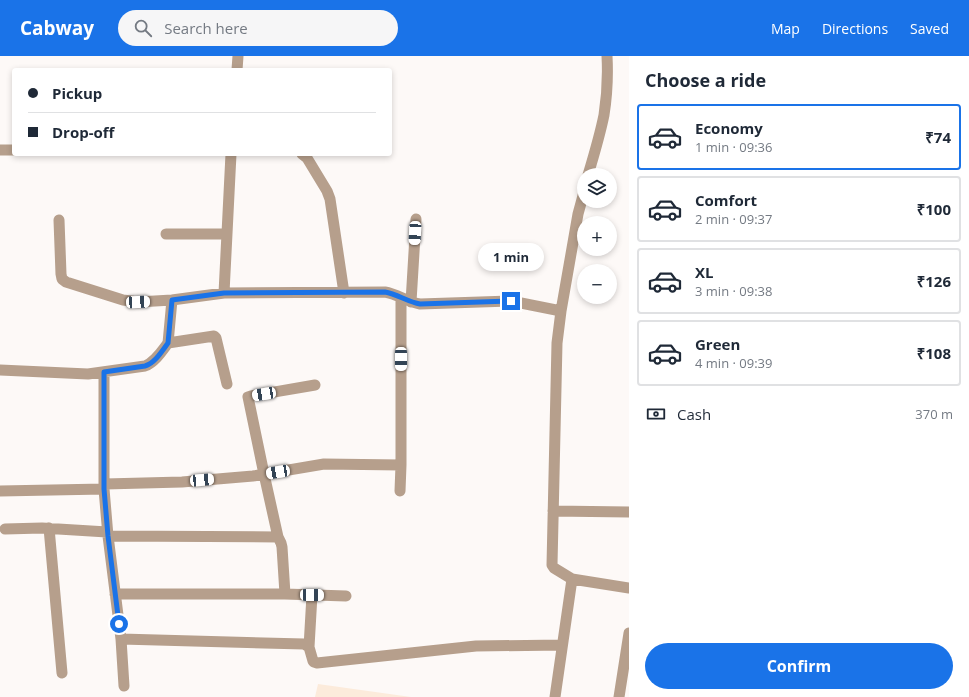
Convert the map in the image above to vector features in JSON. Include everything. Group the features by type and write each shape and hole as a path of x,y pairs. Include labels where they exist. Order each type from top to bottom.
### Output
{"street":[{"path":"237,68 238,56"},
{"path":"590,168 605,109 607,76 606,56"},
{"path":"0,150 12,150"},
{"path":"224,293 231,156"},
{"path":"304,156 327,191 330,199 344,293"},
{"path":"579,208 557,343 552,564 554,568 572,579 629,588"},
{"path":"400,491 406,300 416,219"},
{"path":"59,220 62,279 66,282 123,300 172,300 224,293 385,292 420,304 511,301 561,311"},
{"path":"166,234 227,234"},
{"path":"0,370 83,374 149,364 168,343 172,300"},
{"path":"168,343 214,336 216,338 227,384"},
{"path":"104,372 104,487 107,534 121,639 124,686"},
{"path":"285,594 282,547 278,538 248,397 316,385"},
{"path":"0,491 182,482 264,474 324,464 401,466"},
{"path":"553,511 629,512"},
{"path":"6,529 49,528 107,534 278,538"},
{"path":"49,528 62,673"},
{"path":"555,697 572,579"},
{"path":"115,594 285,594 346,596"},
{"path":"312,595 309,647 313,661 317,663 476,646 562,645"},
{"path":"619,697 627,654 629,633"},
{"path":"121,639 304,644 309,647"}],"shaded area":[{"path":"318,684 411,697 315,697"}],"route":[{"path":"119,624 108,536 104,489 104,372 145,366 153,362 168,343 172,300 224,293 385,292 420,304 511,301"}]}
